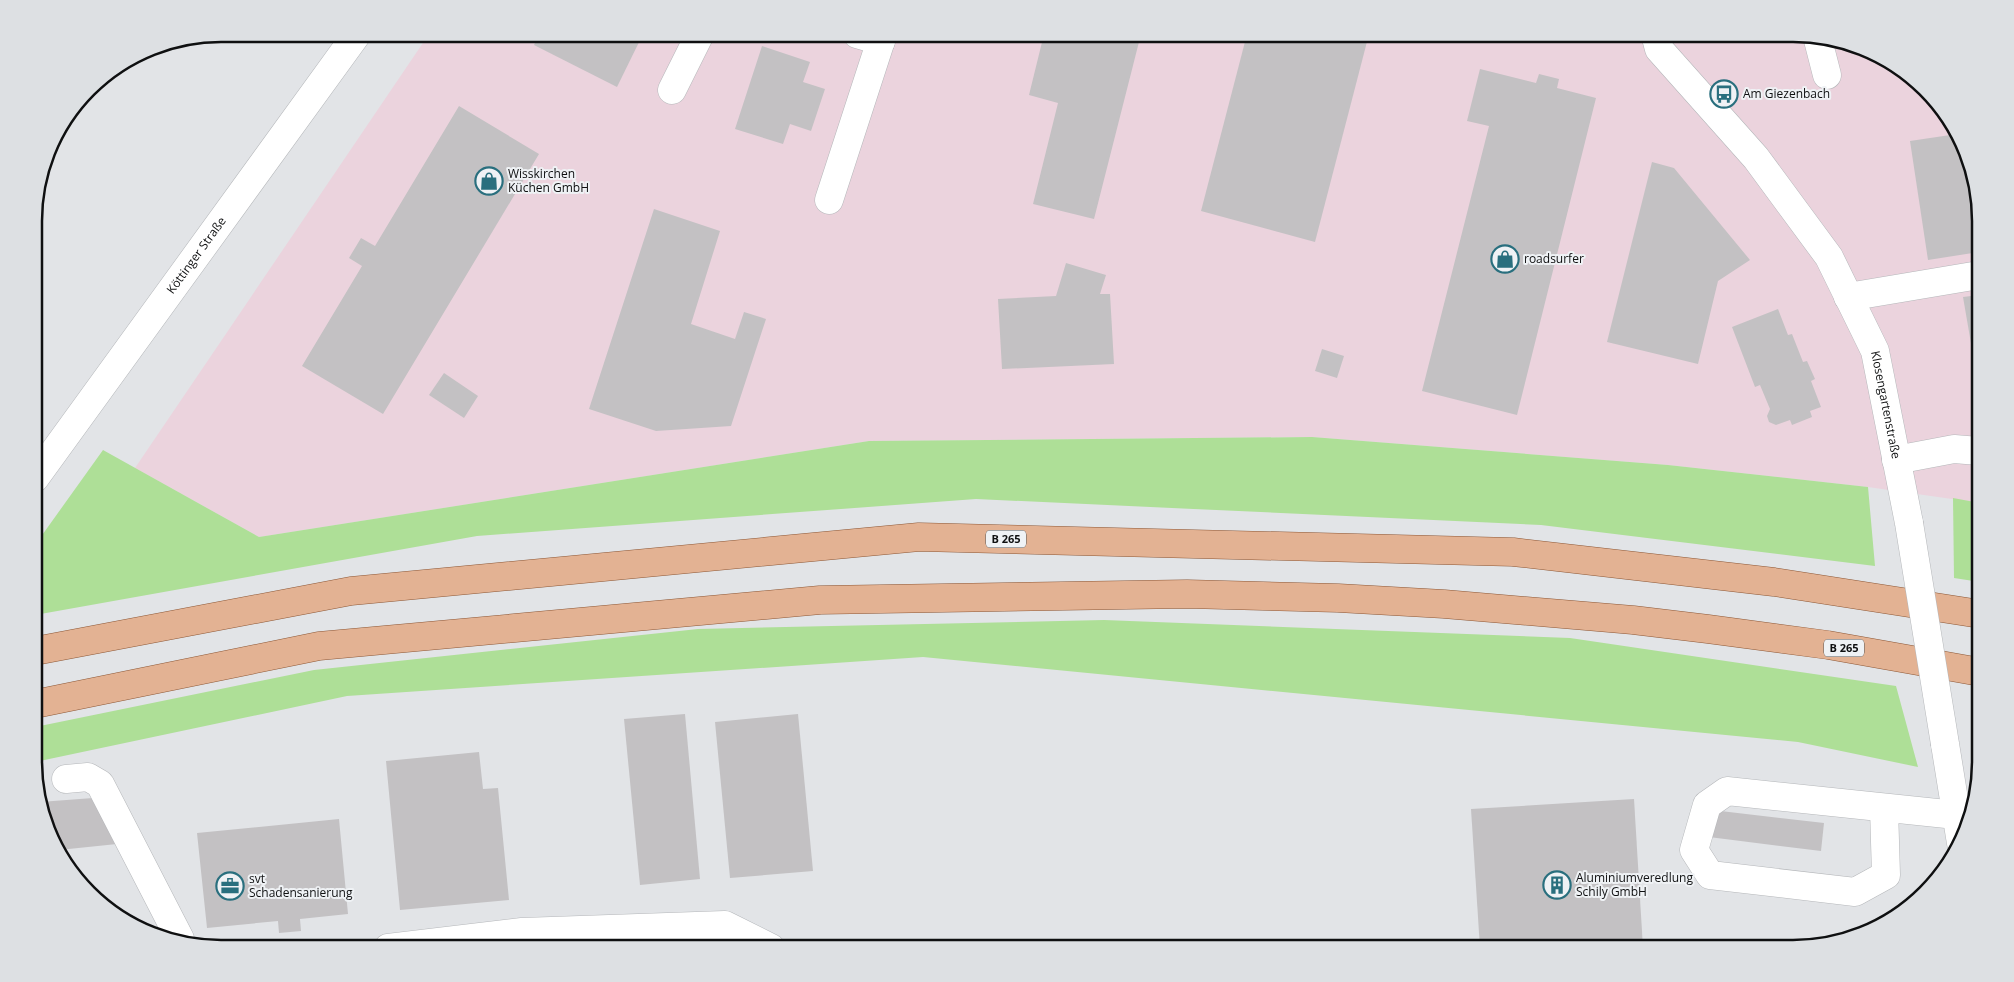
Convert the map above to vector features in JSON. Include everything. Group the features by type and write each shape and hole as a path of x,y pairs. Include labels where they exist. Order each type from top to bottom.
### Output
{"main road":[{"name":"B 265","path":"42,650 350,592 919,536 1513,552 1774,582 1972,613"},
{"name":"B 265","path":"42,703 319,646 830,600 1186,594 1338,598 1633,620 1828,645 1972,671"}],"street":[{"name":"Köttinger Straße","path":"42,468 351,42"},
{"path":"672,90 696,42"},
{"path":"829,200 872,42"},
{"name":"Klosengartenstraße","path":"1657,42 1659,49 1756,158 1829,257 1875,351 1909,523 1958,828"},
{"path":"1819,45 1827,75"},
{"path":"1848,297 1972,276"},
{"path":"1896,460 1954,449 1972,450"},
{"path":"66,779 88,777 100,784 177,934"},
{"path":"1884,808 1886,875 1855,892 1710,875 1694,850 1706,805 1727,791 1956,815"},
{"path":"490,940 522,932 726,925 755,940"}],"shaded area":[{"path":"424,42 1792,42 1816,44 1861,56 1892,73 1919,95 1941,122 1958,153 1970,198 1972,222 1972,502 1868,487 1668,465 1312,437 869,441 259,537 135,468"}],"green space":[{"path":"1312,437 1668,465 1868,487 1875,566 1541,525 976,499 477,536 42,614 42,535 103,450 259,537 869,441"},
{"path":"1953,498 1972,502 1972,581 1954,578"},
{"path":"1104,620 1570,638 1896,686 1918,767 1798,742 923,657 347,696 42,761 42,726 314,670 698,629"}],"building":[{"path":"535,42 639,42 617,87 534,45"},
{"path":"1042,42 1139,42 1094,219 1033,204 1058,103 1029,95"},
{"path":"1245,42 1367,42 1315,242 1201,211"},
{"path":"762,46 810,62 803,82 825,89 811,131 790,124 783,144 735,129"},
{"name":"roadsurfer","path":"1480,69 1536,83 1539,74 1559,79 1557,88 1596,98 1517,415 1422,391 1489,126 1467,121"},
{"path":"459,106 539,154 383,414 302,366 362,266 349,258 361,238 375,246"},
{"path":"1949,135 1958,153 1968,187 1972,222 1972,253 1928,260 1910,141"},
{"path":"1652,162 1674,168 1750,260 1718,281 1698,364 1607,342"},
{"path":"654,209 720,231 691,324 735,339 744,312 766,319 731,426 656,431 589,409"},
{"path":"1066,263 1106,275 1100,294 1110,294 1114,364 1002,369 998,299 1056,296"},
{"path":"1972,296 1972,349 1963,297"},
{"path":"1778,309 1788,335 1792,334 1803,362 1807,361 1815,379 1811,381 1821,407 1810,411 1812,417 1792,425 1790,420 1776,425 1769,422 1767,416 1770,409 1760,385 1755,387 1732,327"},
{"path":"1322,349 1344,356 1337,378 1315,371"},
{"path":"444,373 478,396 464,418 429,395"},
{"path":"685,714 700,879 640,885 624,719"},
{"path":"798,714 813,871 730,878 715,722"},
{"path":"479,752 483,789 498,788 509,900 400,910 386,761"},
{"path":"93,798 117,844 67,849 56,829 48,801"},
{"name":"Aluminiumveredlung Schily GmbH","path":"1634,799 1643,940 1479,940 1471,809"},
{"path":"1712,810 1824,823 1821,851 1709,837"},
{"path":"339,819 348,914 300,919 301,931 279,933 278,921 207,928 197,833"}],"place":[{"name":"Am Giezenbach","path":"1724,94"},
{"name":"Wisskirchen Küchen GmbH","path":"489,181"},
{"name":"roadsurfer","path":"1505,259"},
{"name":"Aluminiumveredlung Schily GmbH","path":"1557,885"},
{"name":"svt Schadensanierung","path":"230,886"}]}
